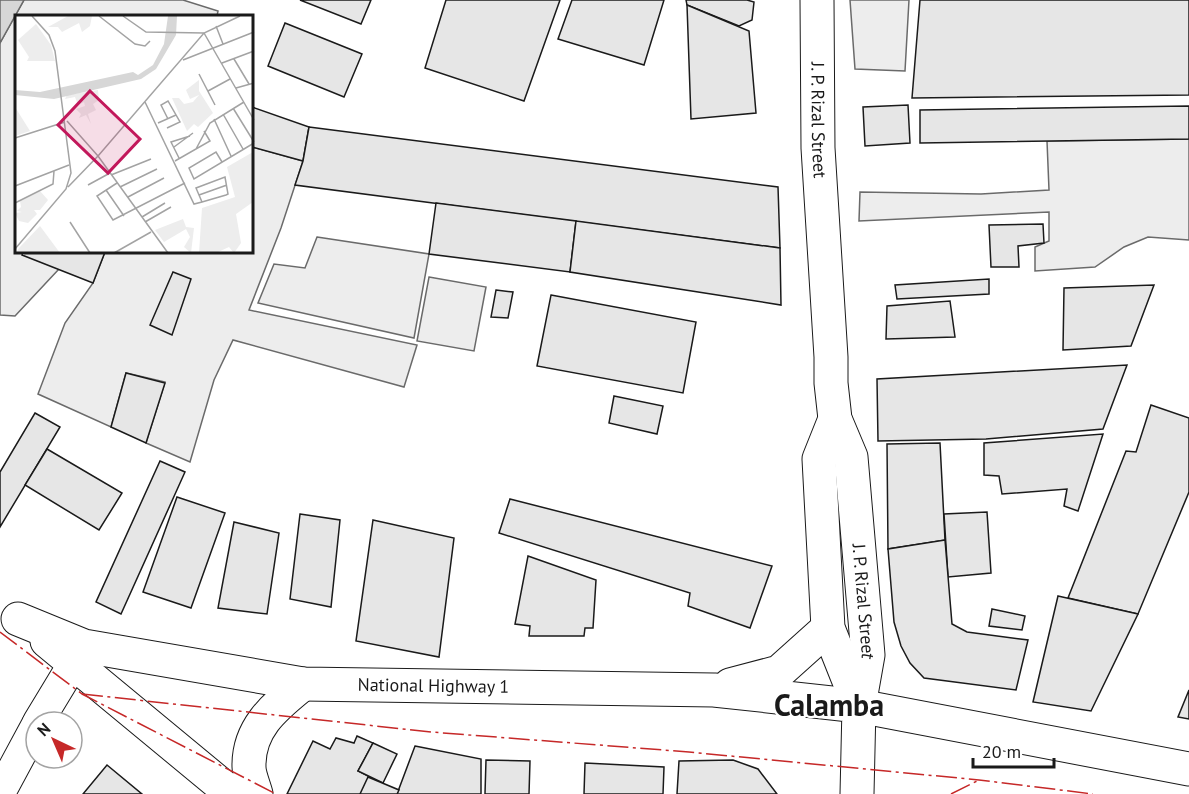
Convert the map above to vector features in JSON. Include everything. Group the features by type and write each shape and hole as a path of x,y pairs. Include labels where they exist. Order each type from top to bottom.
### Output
{"main road":[{"name":"J. P. Rizal Street","path":"817,0 818,148 831,383 835,418 851,458 868,655 859,706"},
{"name":"J. P. Rizal Street","path":"835,418 819,459 828,628 859,706"},
{"name":"National Highway 1","path":"9,612 79,654 232,794"},
{"path":"714,690 779,672 828,628"},
{"name":"National Highway 1","path":"79,654 303,684 714,690 859,706 1189,769"},
{"path":"256,794 248,768 253,739 271,710 303,684"},
{"path":"857,794 859,706"}],"street":[{"path":"45,710 79,654"},
{"path":"0,793 24,748"}],"shaded area":[{"path":"0,0 24,0 15,15 0,43"},
{"path":"24,0 183,0 218,11 217,15 16,15"},
{"path":"850,0 909,0 905,71 855,69"},
{"path":"15,16 15,254 27,254 59,269 15,316 0,315 0,43"},
{"path":"1189,139 1189,240 1148,237 1124,247 1095,267 1035,271 1035,247 1049,241 1049,212 859,221 860,192 981,194 1049,190 1047,141"},
{"path":"254,148 303,161 281,228 249,310 417,345 404,387 233,340 214,380 190,462 146,443 165,382 126,373 111,427 38,394 65,323 93,283 104,254 254,254"},
{"path":"317,237 429,254 414,338 258,303 274,264 305,268"},
{"path":"429,277 486,287 474,351 417,341"}],"building":[{"path":"300,0 371,0 361,24"},
{"path":"446,0 560,0 524,101 425,68"},
{"path":"572,0 664,0 644,65 558,39"},
{"path":"686,0 754,2 752,20 739,26 687,5"},
{"path":"920,0 1189,0 1189,95 912,98"},
{"path":"687,5 749,31 756,113 691,119"},
{"path":"285,23 362,54 344,97 268,66"},
{"path":"908,105 910,143 865,146 863,107"},
{"path":"1189,106 1189,139 920,143 920,110"},
{"path":"254,108 309,127 303,161 254,148"},
{"path":"309,127 778,187 780,248 295,185 303,161"},
{"path":"436,203 576,221 570,272 429,254"},
{"path":"576,221 780,248 781,305 570,272"},
{"path":"1043,224 1044,243 1018,246 1019,267 991,267 989,225"},
{"path":"22,254 104,254 93,283"},
{"path":"173,272 191,279 172,335 150,325"},
{"path":"989,279 989,294 897,299 895,285"},
{"path":"1154,285 1131,346 1063,350 1064,288"},
{"path":"496,290 513,292 508,318 491,317"},
{"path":"551,295 696,322 683,393 537,366"},
{"path":"950,301 955,337 886,339 887,306"},
{"path":"1127,365 1103,429 986,439 878,441 877,379"},
{"path":"126,373 165,383 146,443 111,427"},
{"path":"614,396 663,406 657,434 609,423"},
{"path":"1151,405 1189,418 1189,492 1138,614 1068,598 1126,451 1136,452"},
{"path":"35,413 60,427 0,527 0,472"},
{"path":"1103,434 1078,511 1064,506 1067,489 1002,494 999,476 984,475 984,443"},
{"path":"940,443 945,540 888,549 887,444"},
{"path":"47,449 122,493 99,530 25,485"},
{"path":"160,461 185,472 121,614 96,602"},
{"path":"177,497 225,513 191,608 143,592"},
{"path":"510,499 772,566 750,628 688,606 690,593 499,533"},
{"path":"987,512 991,573 948,577 944,514"},
{"path":"300,514 340,520 331,607 290,599"},
{"path":"373,520 454,538 439,657 356,641"},
{"path":"234,522 279,533 267,614 218,608"},
{"path":"945,540 952,624 967,632 1028,640 1016,690 924,678 910,663 901,646 894,622 888,549"},
{"path":"528,556 596,580 593,628 585,628 584,636 529,636 530,626 515,624"},
{"path":"1058,596 1138,614 1091,711 1033,702"},
{"path":"992,609 1025,616 1022,630 989,626"},
{"path":"1189,690 1189,719 1178,717"},
{"path":"357,736 373,743 358,771 370,777 361,794 287,794 313,741 330,749 336,738 354,743"},
{"path":"373,743 397,754 383,783 358,771"},
{"path":"415,746 481,759 481,794 397,794"},
{"path":"486,760 530,761 529,794 485,794"},
{"path":"733,760 758,769 777,794 677,794 679,761"},
{"path":"585,763 664,767 663,794 584,794"},
{"path":"107,765 142,794 83,794"},
{"path":"368,777 399,790 397,794 360,794"}],"power":[{"path":"0,632 82,694 276,794"},
{"path":"82,694 431,732 689,752 979,780 1093,794"},
{"path":"951,794 979,780"}],"district":[{"name":"Calamba","path":"829,706"}]}
